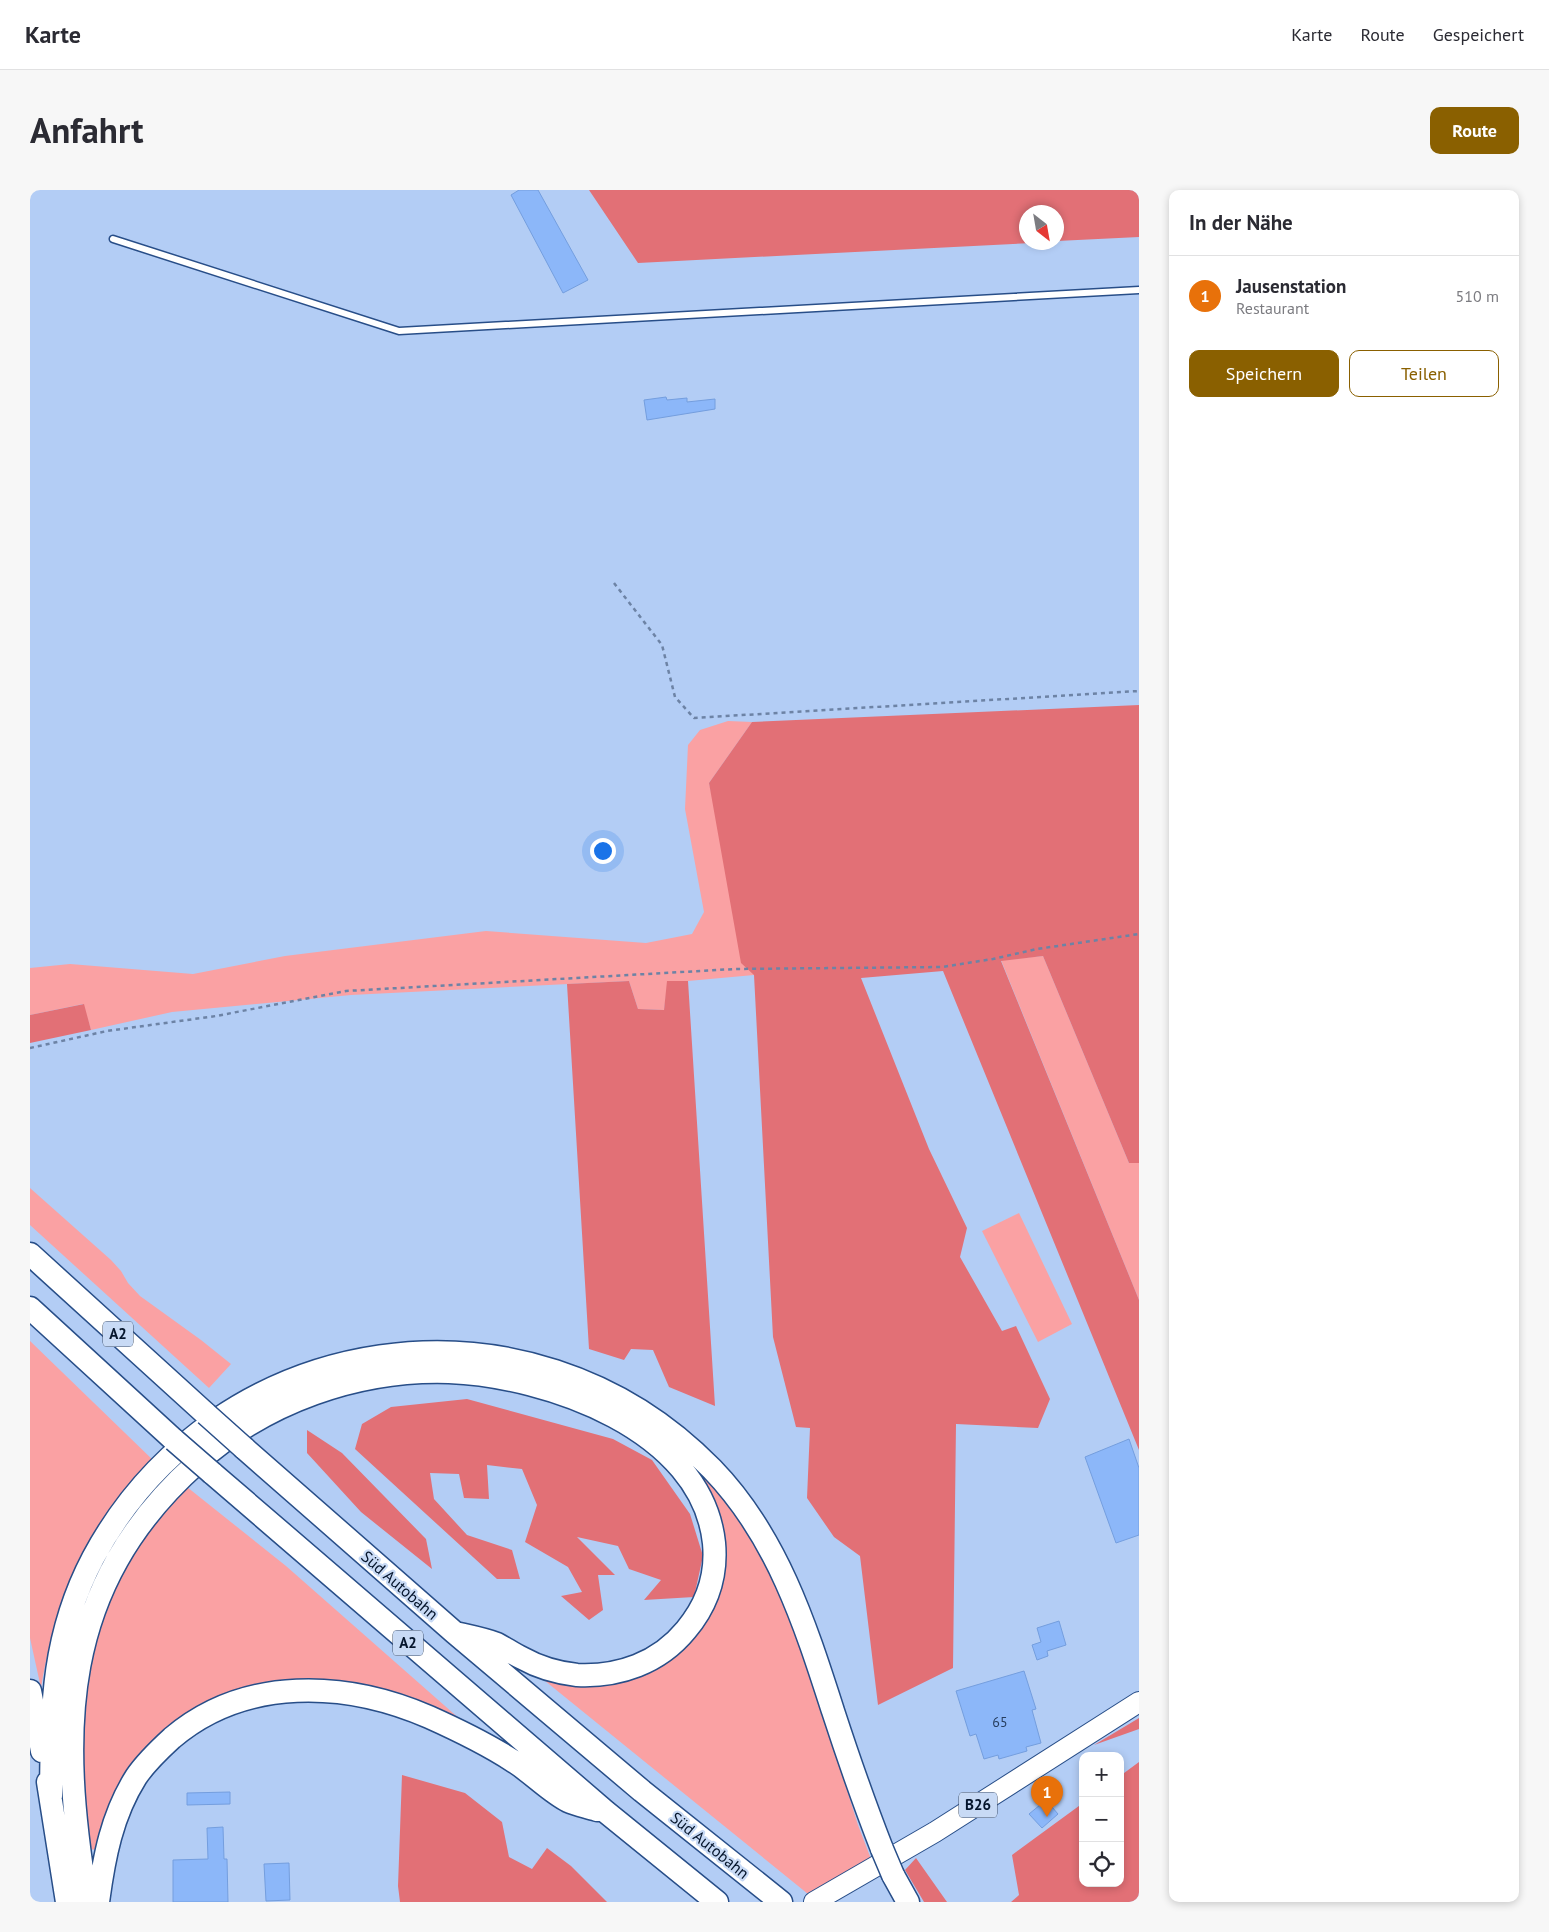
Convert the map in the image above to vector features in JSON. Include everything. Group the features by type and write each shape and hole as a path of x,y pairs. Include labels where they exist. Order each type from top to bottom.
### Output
{"highway":[{"name":"Süd Autobahn","path":"30,1254 244,1448 455,1633 642,1791 781,1902"},
{"name":"A2","path":"30,1308 212,1473 606,1812 717,1902"},
{"path":"51,1796 52,1709 55,1676 61,1644 72,1605 93,1558 118,1518 145,1484 173,1455 207,1427 247,1401 283,1382 320,1369 365,1358 406,1352 452,1352 499,1356 545,1368 593,1385 645,1413 678,1437 713,1470 744,1506 767,1543 807,1630 858,1789 893,1876 908,1902"},
{"path":"87,1902 77,1841 72,1779 72,1725 76,1674 88,1629 104,1583 124,1547 146,1516 172,1485 205,1456 238,1431 276,1409 308,1395 374,1377 449,1372 492,1376 542,1387 570,1396 605,1412 640,1433 667,1455 684,1473 698,1493 707,1513 713,1534 715,1556 713,1577 706,1598 696,1618 664,1652 645,1663 621,1672 598,1675 573,1674 525,1660 495,1643 455,1633"},
{"path":"30,1691 51,1796 67,1902"},
{"path":"98,1902 105,1852 118,1812 137,1776 161,1748 190,1723 219,1708 250,1696 293,1691 336,1691 383,1700 429,1717 472,1738 514,1762 568,1801 606,1812"}],"main road":[{"name":"B26","path":"814,1902 935,1832 1139,1702"}],"lane":[{"path":"113,239 399,332 1139,290"}],"path":[{"path":"614,583 662,645 675,697 694,718 1139,691"},
{"path":"30,1048 107,1031 216,1016 346,991 735,969 942,967 993,960 1037,949 1139,934"}],"shaded area":[{"path":"589,190 1139,190 1139,237 1064,241 1064,205 1019,205 1019,244 638,263"},
{"path":"1139,705 1139,1163 1129,1163 1043,956 1001,961 1139,1300 1139,1450 943,971 861,978 929,1149 967,1228 960,1257 1002,1331 1016,1326 1050,1399 1038,1428 956,1424 953,1668 878,1705 860,1556 834,1537 807,1498 810,1428 796,1427 773,1337 754,975 741,963 709,783 752,722"},
{"path":"728,721 752,722 709,783 754,975 668,981 664,1010 638,1009 629,981 351,995 172,1012 91,1030 83,1004 30,1015 30,968 70,964 193,974 285,956 486,931 646,943 692,934 704,912 685,809 688,745 700,730"},
{"path":"1043,956 1129,1163 1139,1163 1139,1300 1001,960"},
{"path":"629,981 638,1009 664,1010 667,981 688,981 715,1406 669,1387 653,1350 631,1349 624,1360 589,1349 567,984"},
{"path":"84,1004 91,1030 30,1043 30,1015"},
{"path":"30,1188 111,1260 140,1296 231,1364 209,1388 30,1225"},
{"path":"1019,1213 1072,1324 1038,1342 982,1231"},
{"path":"30,1341 156,1463 130,1486 112,1507 96,1530 83,1555 61,1607 46,1661 41,1688 30,1638"},
{"path":"467,1399 613,1439 652,1460 690,1514 703,1556 694,1597 644,1600 661,1580 629,1569 618,1546 577,1537 615,1575 598,1575 603,1610 589,1620 561,1596 582,1592 568,1567 525,1542 537,1505 522,1469 487,1465 489,1499 464,1498 459,1474 430,1473 434,1499 467,1535 512,1550 520,1579 497,1579 355,1449 362,1424 391,1407"},
{"path":"307,1430 342,1453 426,1539 432,1569 361,1512 307,1453"},
{"path":"676,1454 709,1475 755,1541 795,1625 858,1825 871,1859 808,1894 539,1676 620,1681 660,1668 685,1649 707,1620 722,1574"},
{"path":"187,1487 286,1566 470,1728 330,1683 172,1728 97,1849 89,1850 82,1780 84,1712 94,1648 106,1607 129,1560 162,1513"},
{"path":"1139,1718 1139,1729 1094,1745"},
{"path":"1139,1762 1139,1902 1011,1902 1019,1895 1012,1855 1079,1806 1079,1887 1124,1887 1124,1773"},
{"path":"402,1775 465,1793 502,1822 509,1857 532,1869 547,1848 571,1866 607,1902 400,1902 398,1886"},
{"path":"916,1858 947,1902 924,1902 905,1870"}],"building":[{"path":"519,190 538,190 588,280 563,293 511,195"},
{"path":"666,397 667,400 687,398 687,402 715,399 715,409 647,420 644,400"},
{"path":"1129,1439 1139,1468 1139,1535 1116,1543 1085,1457"},
{"path":"1059,1621 1066,1645 1047,1651 1048,1656 1037,1660 1032,1645 1041,1642 1037,1628"},
{"path":"1024,1671 1036,1709 1032,1710 1041,1743 1026,1747 1027,1751 999,1759 998,1755 984,1759 976,1734 970,1736 956,1691"},
{"path":"230,1792 230,1804 187,1805 187,1793"},
{"path":"1046,1800 1058,1814 1042,1828 1029,1814"},
{"path":"223,1827 224,1859 227,1859 228,1902 173,1902 173,1860 208,1859 207,1828"},
{"path":"289,1863 290,1900 266,1901 264,1864"}],"place":[{"name":"Jausenstation","path":"1047,1817"}]}
